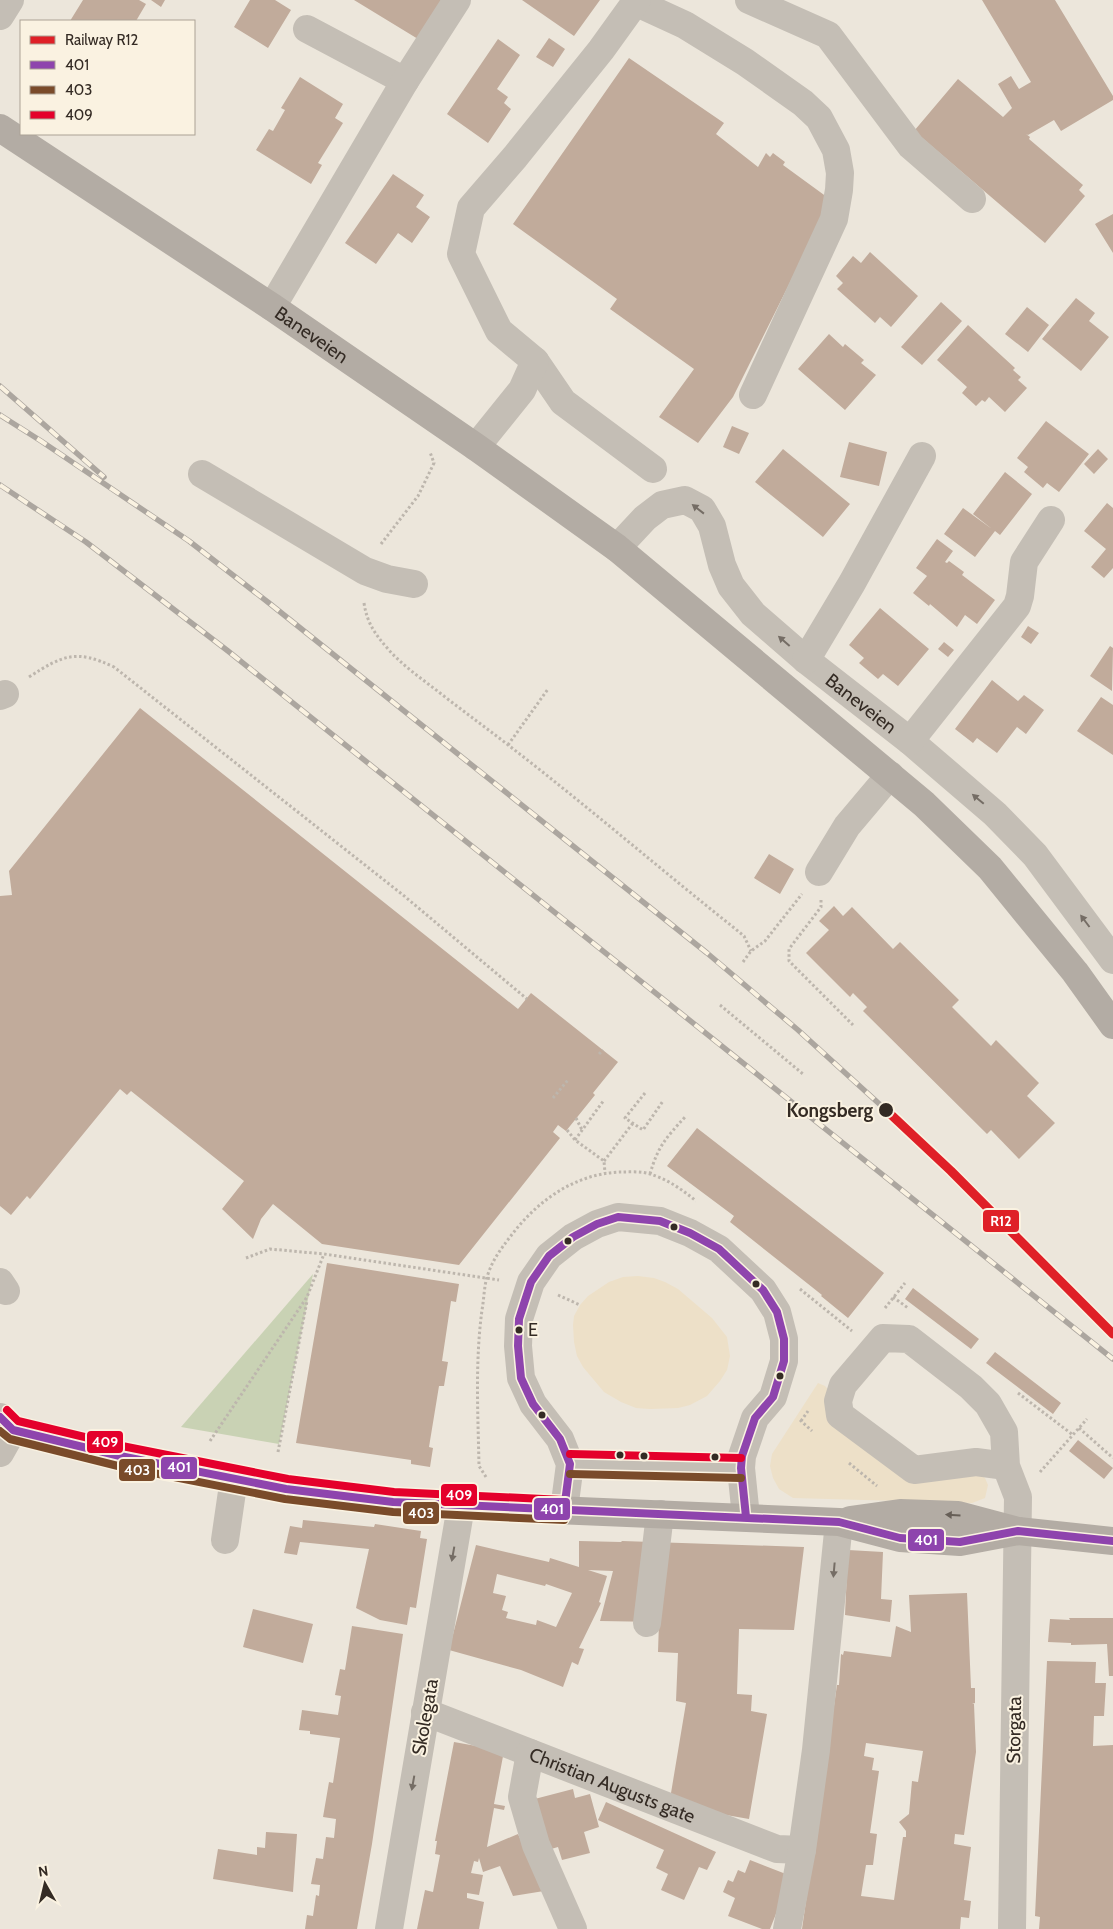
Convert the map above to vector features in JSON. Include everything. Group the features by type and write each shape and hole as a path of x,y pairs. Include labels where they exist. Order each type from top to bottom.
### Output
{"main road":[{"name":"Baneveien","path":"0,128 272,307 476,447 618,548 924,804 990,868 1075,972 1113,1025"},
{"path":"461,1506 839,1522 900,1538 960,1542 1018,1531 1113,1541"}],"street":[{"path":"0,16 10,0"},
{"path":"272,307 405,81 457,0"},
{"path":"749,0 828,35 911,146 972,199"},
{"path":"653,468 563,402 535,361 499,331 460,254 471,208 515,157 601,50 636,1 685,25 803,102 819,118 836,150 840,173 834,219 753,395"},
{"path":"307,29 405,81"},
{"path":"476,447 522,390 535,361"},
{"path":"806,660 852,583 922,456"},
{"path":"202,474 365,572 387,579 414,584"},
{"name":"Baneveien","path":"618,548 645,518 662,505 684,500 702,509 712,526 722,565 731,586 753,614 806,660 910,741 995,814 1035,854 1113,960"},
{"path":"910,741 1017,606 1024,562 1051,520"},
{"path":"819,872 847,826 890,775"},
{"path":"564,1510 570,1464 560,1439 532,1404 521,1378 518,1346 519,1319 531,1282 549,1256 573,1237 598,1224 618,1217 660,1222 690,1233 719,1249 763,1290 777,1312 784,1339 784,1361 773,1397 755,1418 742,1456 741,1468 746,1517"},
{"path":"1006,1466 976,1462 914,1470 840,1415 838,1402 843,1385 883,1338 909,1339 971,1387 988,1404 1004,1432 1006,1466 1018,1497"},
{"path":"0,1453 7,1423 120,1456 286,1489 393,1502 461,1506"},
{"path":"570,1464 741,1468"},
{"path":"225,1540 234,1478"},
{"name":"Storgata","path":"1012,1929 1018,1497"},
{"name":"Skolegata","path":"389,1929 461,1506"},
{"path":"647,1622 660,1514"},
{"path":"786,1929 802,1850 816,1750 839,1522"},
{"name":"Christian Augusts gate","path":"425,1712 777,1849 802,1850"},
{"path":"530,1753 522,1797 536,1845 573,1929"}],"path":[{"path":"2,695 54,661 72,656 85,656 114,667 402,895 526,999"},
{"path":"548,689 510,746 733,926 744,936 751,952"},
{"path":"819,872 821,907 789,949 789,961 853,1025"},
{"path":"743,962 751,952 765,941 793,905"},
{"path":"720,1005 802,1074"},
{"path":"599,1054 603,1050"},
{"path":"553,1098 568,1080"},
{"path":"644,1093 625,1118 643,1130 663,1101"},
{"path":"575,1140 604,1100"},
{"path":"650,1174 657,1152 685,1117"},
{"path":"576,1118 582,1130"},
{"path":"605,1173 604,1161 633,1122"},
{"path":"567,1130 575,1140 604,1161"},
{"path":"489,1483 479,1466 477,1381 480,1330 487,1279 492,1260 517,1227 536,1207 561,1189 584,1178 605,1173 650,1174 675,1186 701,1205"},
{"path":"246,1258 270,1249 324,1254 487,1279 531,1282 580,1305"},
{"path":"278,1452 308,1297 324,1254"},
{"path":"793,1283 853,1332"},
{"path":"210,1441 308,1297"},
{"path":"801,1421 811,1407"},
{"path":"1018,1497 1087,1419"},
{"path":"1079,1428 1113,1458"}],"green space":[{"path":"313,1274 279,1444 181,1427"}],"shaded area":[{"path":"623,1277 654,1278 678,1289 712,1318 727,1337 730,1356 727,1370 707,1396 690,1405 678,1408 650,1409 636,1408 621,1402 604,1392 583,1367 577,1356 573,1325 574,1316 580,1305 588,1296 609,1282"},
{"path":"818,1383 825,1386 907,1478 978,1472 985,1478 988,1485 985,1498 972,1503 793,1498 779,1489 773,1478 770,1466 772,1454"}],"building":[{"path":"83,0 139,0 146,4 137,20 71,20"},
{"path":"151,0 165,0 161,7"},
{"path":"250,0 275,0 291,10 268,48 234,27"},
{"path":"354,0 443,0 418,39"},
{"path":"522,0 600,0 574,36"},
{"path":"982,0 1055,0 1113,96 1113,100 1061,131 1054,120 1028,135 1026,134 1030,137 1029,139 1083,185 1079,190 1085,196 1045,243 914,131 958,79 1003,117 1012,108 998,84 1011,76 1019,89 1031,82"},
{"path":"549,38 565,49 553,67 536,57"},
{"path":"498,39 520,55 497,89 508,97 504,103 511,109 488,143 447,114"},
{"path":"629,58 724,123 716,134 758,167 766,153 770,157 773,153 785,162 783,165 831,200 733,397 698,443 659,417 694,369 610,309 617,299 513,224"},
{"path":"300,77 343,104 335,118 343,123 318,163 322,165 311,184 256,150 269,129 273,131 285,110 281,108"},
{"path":"393,174 424,195 416,207 430,217 412,243 398,233 376,264 345,243"},
{"path":"1113,214 1113,253 1095,224"},
{"path":"870,252 918,296 891,327 880,317 875,323 837,289 843,283 836,276 853,256 861,263"},
{"path":"1076,298 1095,313 1089,321 1109,337 1081,371 1042,339"},
{"path":"941,302 962,321 922,365 901,347"},
{"path":"1027,307 1049,325 1028,352 1005,334"},
{"path":"968,325 1015,368 1013,370 1021,377 1018,380 1027,388 1005,412 989,397 985,402 982,400 976,406 962,393 967,387 937,360"},
{"path":"829,334 843,347 845,344 864,360 861,363 876,375 845,410 798,369"},
{"path":"1046,421 1089,454 1059,492 1047,483 1043,488 1024,472 1028,467 1017,458"},
{"path":"732,426 749,433 739,454 723,447"},
{"path":"849,442 887,452 879,486 840,477"},
{"path":"783,449 850,504 823,537 755,482"},
{"path":"1098,449 1108,459 1094,474 1084,464"},
{"path":"1005,472 1032,494 1000,535 995,531 975,557 944,534 963,508 992,529 973,514"},
{"path":"1107,503 1113,508 1113,568 1104,578 1091,567 1106,549 1084,531"},
{"path":"937,539 953,551 945,562 949,561 964,572 962,575 995,600 977,624 965,615 957,627 930,604 929,606 913,593 927,576 916,568"},
{"path":"880,608 929,649 898,686 883,674 878,679 859,663 864,658 849,645"},
{"path":"1028,626 1039,633 1031,644 1021,637"},
{"path":"944,642 954,650 948,657 938,649"},
{"path":"1110,646 1113,648 1112,691 1090,676"},
{"path":"992,680 1018,701 1024,695 1044,710 1026,734 1017,727 997,753 977,738 973,743 955,729"},
{"path":"1101,697 1113,705 1113,755 1077,731"},
{"path":"140,708 518,1009 531,993 618,1062 566,1131 558,1125 553,1132 560,1138 459,1265 322,1244 273,1204 261,1219 253,1239 222,1209 244,1181 131,1091 127,1095 120,1089 30,1199 27,1196 11,1215 0,1206 0,896 12,895 9,871"},
{"path":"769,854 794,869 780,894 754,878"},
{"path":"834,906 843,916 852,907 893,949 900,942 959,1000 952,1007 991,1046 996,1040 1039,1083 1027,1096 1055,1123 1019,1159 991,1130 987,1134 863,1011 867,1007 853,993 850,997 806,953 829,930 819,921"},
{"path":"697,1128 884,1273 848,1318 730,1222 734,1216 667,1166"},
{"path":"327,1263 459,1284 456,1302 451,1301 442,1361 448,1362 444,1386 439,1386 429,1447 433,1448 430,1467 411,1464 411,1460 296,1443"},
{"path":"913,1288 979,1339 971,1349 905,1299"},
{"path":"995,1352 1061,1403 1053,1414 986,1363"},
{"path":"1078,1440 1113,1468 1104,1479 1069,1451"},
{"path":"303,1520 374,1527 375,1524 421,1531 420,1538 427,1539 416,1608 410,1607 407,1625 380,1620 356,1608 369,1549 300,1542 297,1555 284,1553 290,1526 302,1528"},
{"path":"579,1541 804,1547 794,1630 739,1629 737,1694 752,1695 751,1711 767,1714 749,1819 669,1805 686,1703 676,1701 678,1653 658,1652 659,1622 600,1621 613,1571 588,1570 607,1576 599,1602 601,1603 579,1648 584,1649 578,1665 572,1662 563,1687 521,1670 449,1650 476,1545 549,1562 550,1558 579,1567","holes":["497,1574 545,1586 546,1584 572,1593 556,1627 537,1620 536,1625 506,1618 508,1612 502,1610 506,1596 493,1593"]},
{"path":"848,1550 883,1552 881,1599 892,1600 890,1622 845,1615"},
{"path":"967,1593 971,1688 975,1688 975,1703 972,1704 974,1704 976,1752 964,1835 955,1834 954,1844 971,1847 964,1900 971,1901 969,1918 961,1917 960,1929 802,1929 837,1685 839,1685 841,1654 843,1655 844,1651 891,1657 896,1626 911,1632 909,1595","holes":["866,1743 923,1751 918,1782 912,1781 909,1814 899,1822 906,1831 906,1837 903,1837 894,1900 861,1896 866,1865 873,1865 877,1834 870,1833 879,1771 872,1770 874,1758 864,1756"]},
{"path":"253,1609 313,1624 303,1663 243,1647"},
{"path":"1069,1618 1113,1618 1113,1676 1109,1676 1107,1644 1071,1645 1071,1643 1048,1642 1050,1619 1070,1620"},
{"path":"352,1626 403,1634 372,1844 357,1929 305,1929 307,1915 313,1916 316,1895 319,1896 320,1885 311,1884 316,1858 323,1859 326,1837 334,1838 336,1819 323,1817 329,1782 333,1783 340,1738 310,1734 310,1731 299,1730 302,1710 338,1715 341,1696 335,1695 340,1669 345,1670"},
{"path":"1047,1661 1096,1662 1095,1683 1106,1683 1104,1716 1094,1716 1093,1746 1113,1745 1113,1929 1039,1929 1040,1917 1035,1916"},
{"path":"454,1742 504,1751 494,1804 505,1806 504,1810 494,1808 487,1847 518,1834 544,1891 513,1896 500,1866 483,1872 479,1858 478,1862 474,1861 471,1873 483,1875 479,1895 467,1893 467,1898 484,1902 479,1929 417,1929 425,1890 433,1892 440,1855 435,1854 437,1841 435,1841"},
{"path":"573,1789 575,1798 590,1794 599,1827 584,1832 590,1853 562,1860 558,1847 541,1852 527,1801"},
{"path":"606,1802 716,1852 707,1870 699,1867 684,1900 661,1890 668,1874 656,1868 664,1850 598,1820"},
{"path":"266,1832 297,1834 293,1892 213,1879 218,1849 257,1855 257,1847 265,1848"},
{"path":"750,1860 791,1876 770,1929 762,1929 728,1916 735,1898 723,1892 728,1880 733,1882 738,1870 745,1873"}],"railway":[{"path":"0,386 104,477"},
{"path":"0,415 189,541 269,603 707,953 798,1030 886,1110"},
{"path":"0,485 86,542 228,651 1113,1359"}],"rail line":[{"name":"R12","path":"886,1110 951,1171 1113,1334"}],"transit line":[{"name":"401","path":"564,1510 570,1464 560,1439 533,1404 521,1378 518,1346 519,1319 531,1282 549,1256 573,1237 597,1224 618,1217 660,1221 690,1233 719,1249 763,1290 777,1312 784,1339 784,1361 773,1397 755,1418 742,1456 741,1468 746,1517"},
{"name":"409","path":"7,1410 18,1421 122,1446 288,1479 394,1492 564,1500"},
{"name":"401","path":"0,1417 13,1430 120,1456 286,1489 393,1502 839,1522 900,1538 960,1542 1018,1531 1113,1541"},
{"name":"403","path":"0,1431 10,1439 118,1466 285,1499 393,1512 564,1520"},
{"name":"409","path":"570,1454 741,1458"},
{"name":"403","path":"570,1474 741,1478"}],"place":[{"name":"Kongsberg","path":"886,1110"},
{"name":"E","path":"519,1330"}]}
